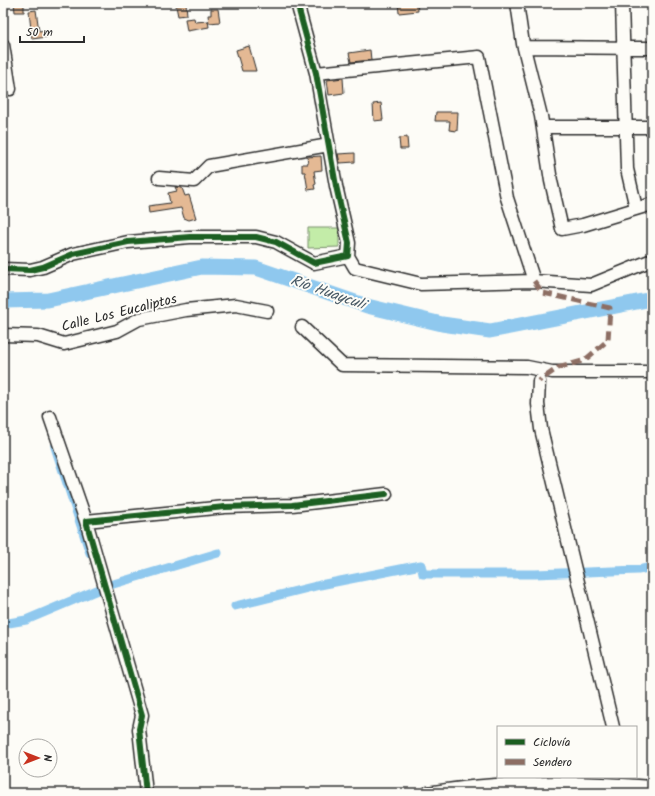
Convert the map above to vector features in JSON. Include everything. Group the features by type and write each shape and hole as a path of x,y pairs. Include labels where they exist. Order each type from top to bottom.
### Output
{"street":[{"path":"297,3 316,73 336,186 349,243 348,256 355,268 421,284 534,281 592,285 652,260"},
{"path":"517,3 524,47 543,127 551,181 562,229 583,225 652,204"},
{"path":"622,3 627,169 636,208"},
{"path":"3,45 10,89"},
{"path":"524,47 652,48"},
{"path":"316,73 479,57 507,198 534,281"},
{"path":"543,127 652,127"},
{"path":"159,178 194,181 209,166 329,145"},
{"path":"3,269 30,270 43,267 73,254 128,242 190,237 256,237 276,242 314,263 348,256"},
{"name":"Calle Los Eucaliptos","path":"3,335 38,336 64,344 116,331 139,319 186,310 236,305 267,311"},
{"path":"302,326 342,365 527,367 552,372 652,372"},
{"path":"540,381 538,404 541,429 613,726"},
{"path":"50,417 86,522 142,715 139,729 146,793"},
{"path":"86,522 225,507 292,505 386,494"},
{"path":"428,793 468,786 512,784 623,785 652,787"}],"green space":[{"path":"308,228 339,228 339,247 308,248"}],"building":[{"path":"14,3 24,3 24,12 15,12"},
{"path":"398,3 417,3 418,11 399,13"},
{"path":"186,4 187,15 178,16 176,6"},
{"path":"211,9 218,9 220,22 209,23 208,15 211,15"},
{"path":"36,10 39,31 46,30 47,37 32,39 29,11"},
{"path":"194,18 195,22 208,21 209,27 187,31 185,19"},
{"path":"249,46 256,71 242,71 236,50"},
{"path":"370,50 371,60 351,62 349,53"},
{"path":"343,78 344,93 329,95 327,80"},
{"path":"381,103 383,120 374,121 373,104"},
{"path":"436,112 458,112 457,131 449,130 450,121 435,121"},
{"path":"407,137 408,149 400,149 399,138"},
{"path":"355,153 355,162 340,163 338,154"},
{"path":"321,156 322,170 314,171 316,184 314,185 315,189 308,190 305,172 302,172 302,164 308,164 307,157"},
{"path":"175,187 182,188 185,196 189,195 196,218 189,220 184,218 181,208 149,213 148,206 170,203 168,193 177,191"}],"waterway":[{"name":"Río Huayculi","path":"3,301 48,300 202,267 256,268 367,306 442,324 490,331 652,299"},
{"path":"55,447 90,553"},
{"path":"110,585 218,553"},
{"path":"235,606 320,585 421,565 423,574 535,574 638,570 652,567"},
{"path":"3,624 26,620 102,588"}],"marked path":[{"path":"534,281 543,293 610,308 608,340 585,360 558,368 539,381"}],"cycle path":[{"path":"3,269 30,270 43,267 73,254 128,242 190,237 256,237 276,242 314,263 348,256 349,243 336,186 316,73 297,3"},
{"path":"146,793 139,729 142,715 86,521 225,507 292,505 386,494"}]}
